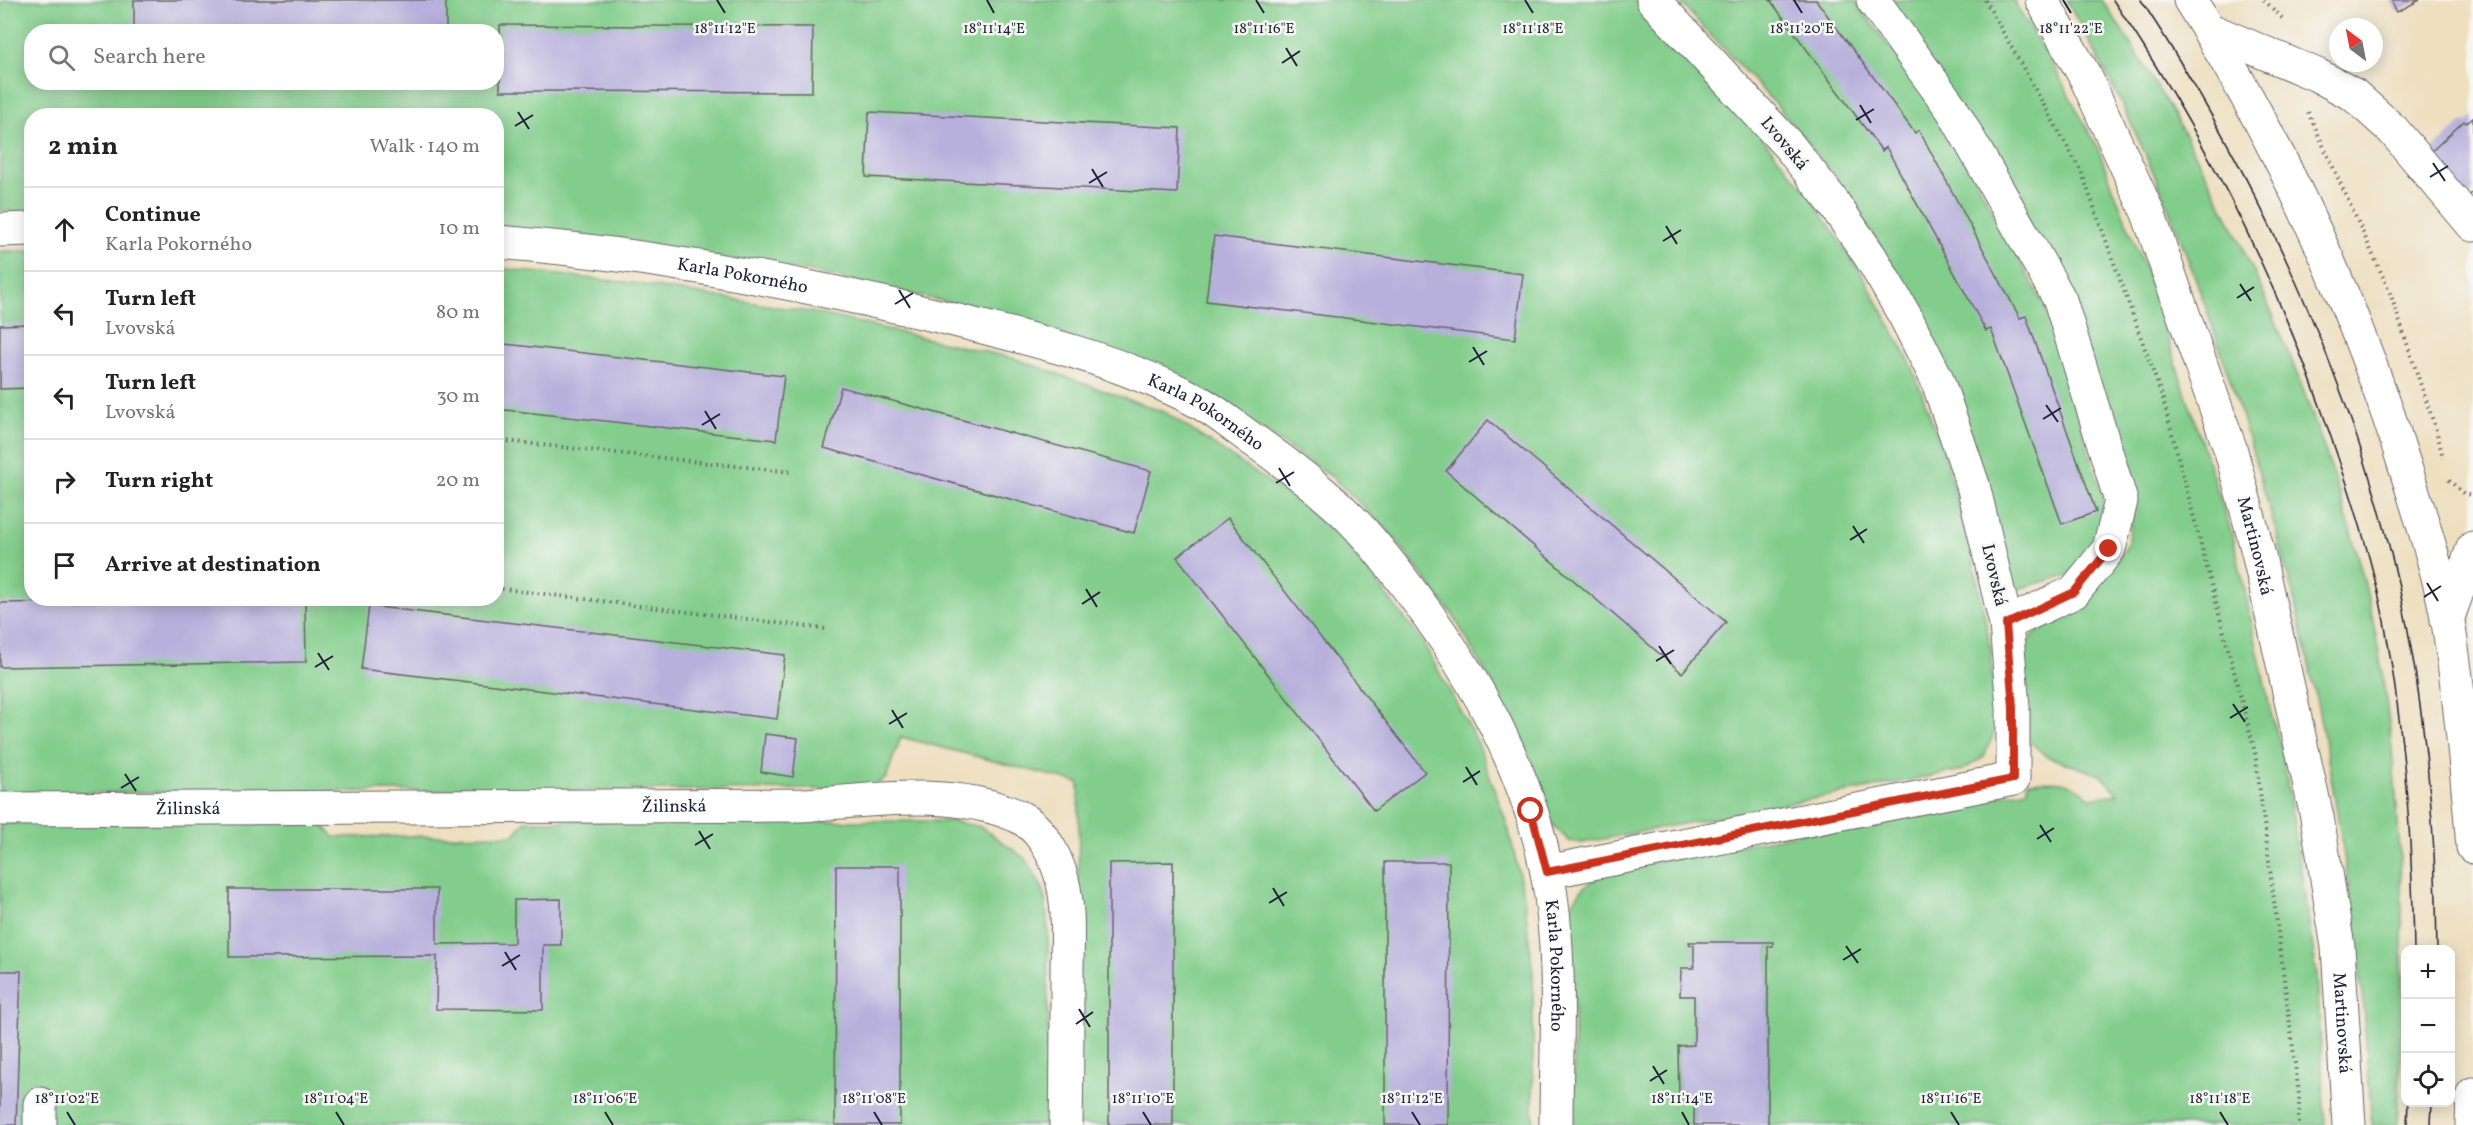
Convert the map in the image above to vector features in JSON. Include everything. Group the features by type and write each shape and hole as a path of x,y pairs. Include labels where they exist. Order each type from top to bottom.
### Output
{"street":[{"name":"Lvovská","path":"1547,872 2013,779 2013,707 2006,624 1993,564 1969,475 1937,379 1905,316 1870,256 1830,198 1803,163 1727,76 1653,0"},
{"path":"1873,0 1952,109 2060,300 2121,501 2109,549 2074,592 2006,624"},
{"name":"Martinovská","path":"2042,0 2086,78 2148,213 2234,462 2258,552 2317,817 2338,947 2349,1125"},
{"path":"2190,0 2276,149 2319,235 2391,420 2422,520 2447,620 2465,752 2473,847"},
{"path":"2208,29 2317,75 2354,95 2393,130 2473,225"},
{"path":"0,230 24,229"},
{"name":"Karla Pokorného","path":"504,243 584,251 793,284 889,304 1074,351 1164,385 1202,404 1287,464 1344,512 1389,562 1440,630 1478,690 1509,750 1531,811 1547,872 1557,974 1556,1125"},
{"path":"2447,620 2473,548"},
{"name":"Žilinská","path":"0,809 791,805 927,799 963,800 1017,815 1033,827 1050,848 1062,880 1067,917 1066,1125"},
{"path":"2472,1125 2473,1094"}],"path":[{"path":"1985,0 2081,171 2163,399 2255,752 2299,1095 2300,1125"},
{"path":"2264,0 2291,26"},
{"path":"2317,75 2308,97 2309,118 2334,166 2389,290 2437,432 2445,465"},
{"path":"504,441 792,472"},
{"path":"2448,475 2450,481 2464,494 2473,496"},
{"path":"504,589 826,629"}],"green space":[{"path":"4,0 1635,0 1755,129 1810,196 1866,281 1912,366 1945,457 1972,553 1991,650 1996,728 1984,757 1963,770 1582,843 1569,841 1548,820 1514,723 1453,615 1386,528 1332,477 1179,375 1009,316 808,271 504,229 504,108 24,108 24,211 0,211 0,5"},
{"path":"1678,0 1854,0 1938,110 2045,307 2106,508 2096,543 2068,575 2013,590 1894,267 1837,179 1779,108"},
{"path":"1883,0 2013,0 2053,65 2098,149 2146,272 2234,541 2272,717 2282,750 2317,975 2325,1125 1768,1125 1768,946 1773,946 1773,943 1690,942 1690,945 1694,945 1694,968 1681,969 1694,996 1694,1045 1678,1047 1679,1099 1694,1099 1694,1125 1574,1125 1574,991 1569,919 1577,896 1593,880 1620,868 2028,790 2028,782 2053,781 2069,784 2089,798 2118,794 2100,775 2046,756 2027,739 2022,645 2099,583 2127,547 2135,496 2067,298"},
{"path":"2066,0 2102,0 2135,50 2195,153 2248,259 2295,369 2347,518 2378,646 2396,790 2402,902 2401,1041 2397,1125 2372,1125 2358,955 2335,800 2300,626 2266,497 2223,358 2186,252 2143,150 2094,49"},
{"path":"0,251 24,251 24,606 504,606 504,269 632,283 816,313 1016,359 1166,413 1306,507 1353,552 1422,641 1478,743 1508,827 1524,896 1533,974 1533,1125 1077,1125 1079,783 901,737 886,778 869,789 0,793"},
{"path":"525,821 951,821 981,827 1026,859 1044,891 1048,929 1048,1125 0,1125 0,823 321,823 334,837 514,835"}],"building":[{"path":"134,0 446,0 446,24 134,24"},
{"path":"1770,0 1816,0 1915,133 1919,130 2020,318 2026,316 2096,512 2062,524 1991,329 1986,331 1886,147 1882,151"},
{"path":"2391,0 2420,0 2397,12"},
{"path":"504,25 813,27 812,92 500,91 504,90"},
{"path":"869,112 1180,128 1177,193 866,177"},
{"path":"2473,117 2473,192 2446,216 2407,174 2464,121 2466,123"},
{"path":"1214,236 1523,274 1515,339 1206,301"},
{"path":"24,324 24,388 0,389 0,325"},
{"path":"504,344 784,376 776,440 504,410"},
{"path":"841,387 1151,471 1134,533 824,448"},
{"path":"1488,420 1726,622 1682,673 1446,471"},
{"path":"1228,518 1425,772 1374,811 1177,557"},
{"path":"0,603 24,603 24,606 305,606 306,662 0,667"},
{"path":"369,606 785,655 777,719 361,669"},
{"path":"765,734 798,738 793,777 761,772"},
{"path":"1173,862 1173,1125 1109,1125 1109,863"},
{"path":"1385,862 1449,862 1448,1125 1385,1125"},
{"path":"836,866 900,866 900,1125 835,1125"},
{"path":"229,889 437,889 437,944 514,943 514,900 561,899 561,945 543,945 543,1010 436,1009 437,956 229,957"},
{"path":"1689,942 1773,942 1773,946 1768,946 1768,1125 1694,1125 1694,1099 1679,1099 1678,1046 1694,1045 1694,996 1680,996 1681,968 1694,968 1694,945 1690,945"},
{"path":"0,971 21,971 16,1125 0,1125"}],"tram line":[{"path":"2113,0 2179,105 2238,213 2264,268 2311,382 2353,501 2381,606 2396,691 2409,820 2414,945"},
{"path":"2141,0 2183,67 2261,207 2326,354 2354,429 2378,505 2398,582 2422,719 2431,811 2437,945"},
{"path":"2407,1125 2408,1107"},
{"path":"2431,1125 2432,1107"}],"route":[{"path":"1531,811 1547,872 2013,779 2013,707 2006,624 2074,592 2109,549"}]}
